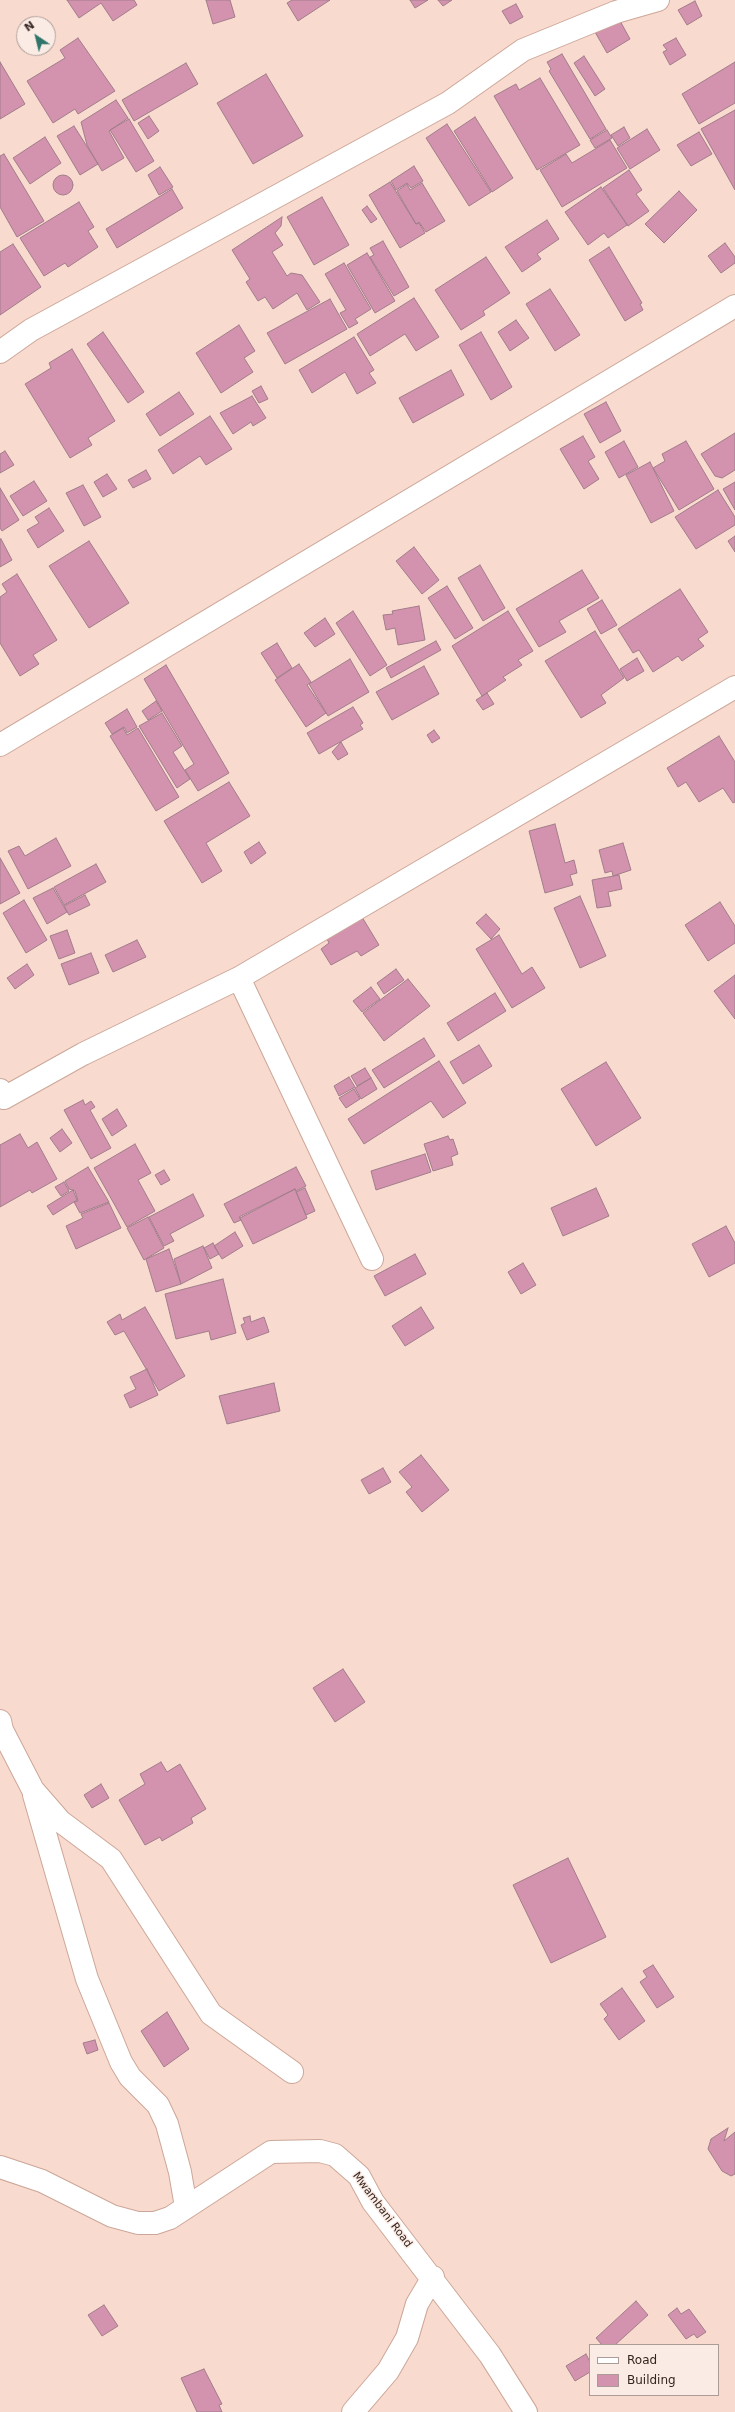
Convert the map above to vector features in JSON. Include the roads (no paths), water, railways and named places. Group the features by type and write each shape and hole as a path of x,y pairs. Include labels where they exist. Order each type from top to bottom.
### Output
{"street":[{"path":"0,352 31,330 448,103 523,50 616,12 658,0"},
{"path":"0,745 735,306"},
{"path":"1,1096 83,1054 239,978 735,687"},
{"path":"239,978 372,1259"},
{"path":"0,1721 2,1730 33,1790 87,1979 120,2062 130,2077 158,2105 167,2124 180,2172 186,2207"},
{"path":"33,1790 60,1821 111,1859 211,2014 292,2072"},
{"name":"Mwambani Road","path":"0,2167 42,2181 112,2216 138,2223 160,2221 170,2218 271,2152 320,2151 335,2155 359,2176 374,2202 433,2277 490,2355 526,2412"},
{"path":"353,2412 392,2364 407,2338 417,2304 433,2277"}]}
